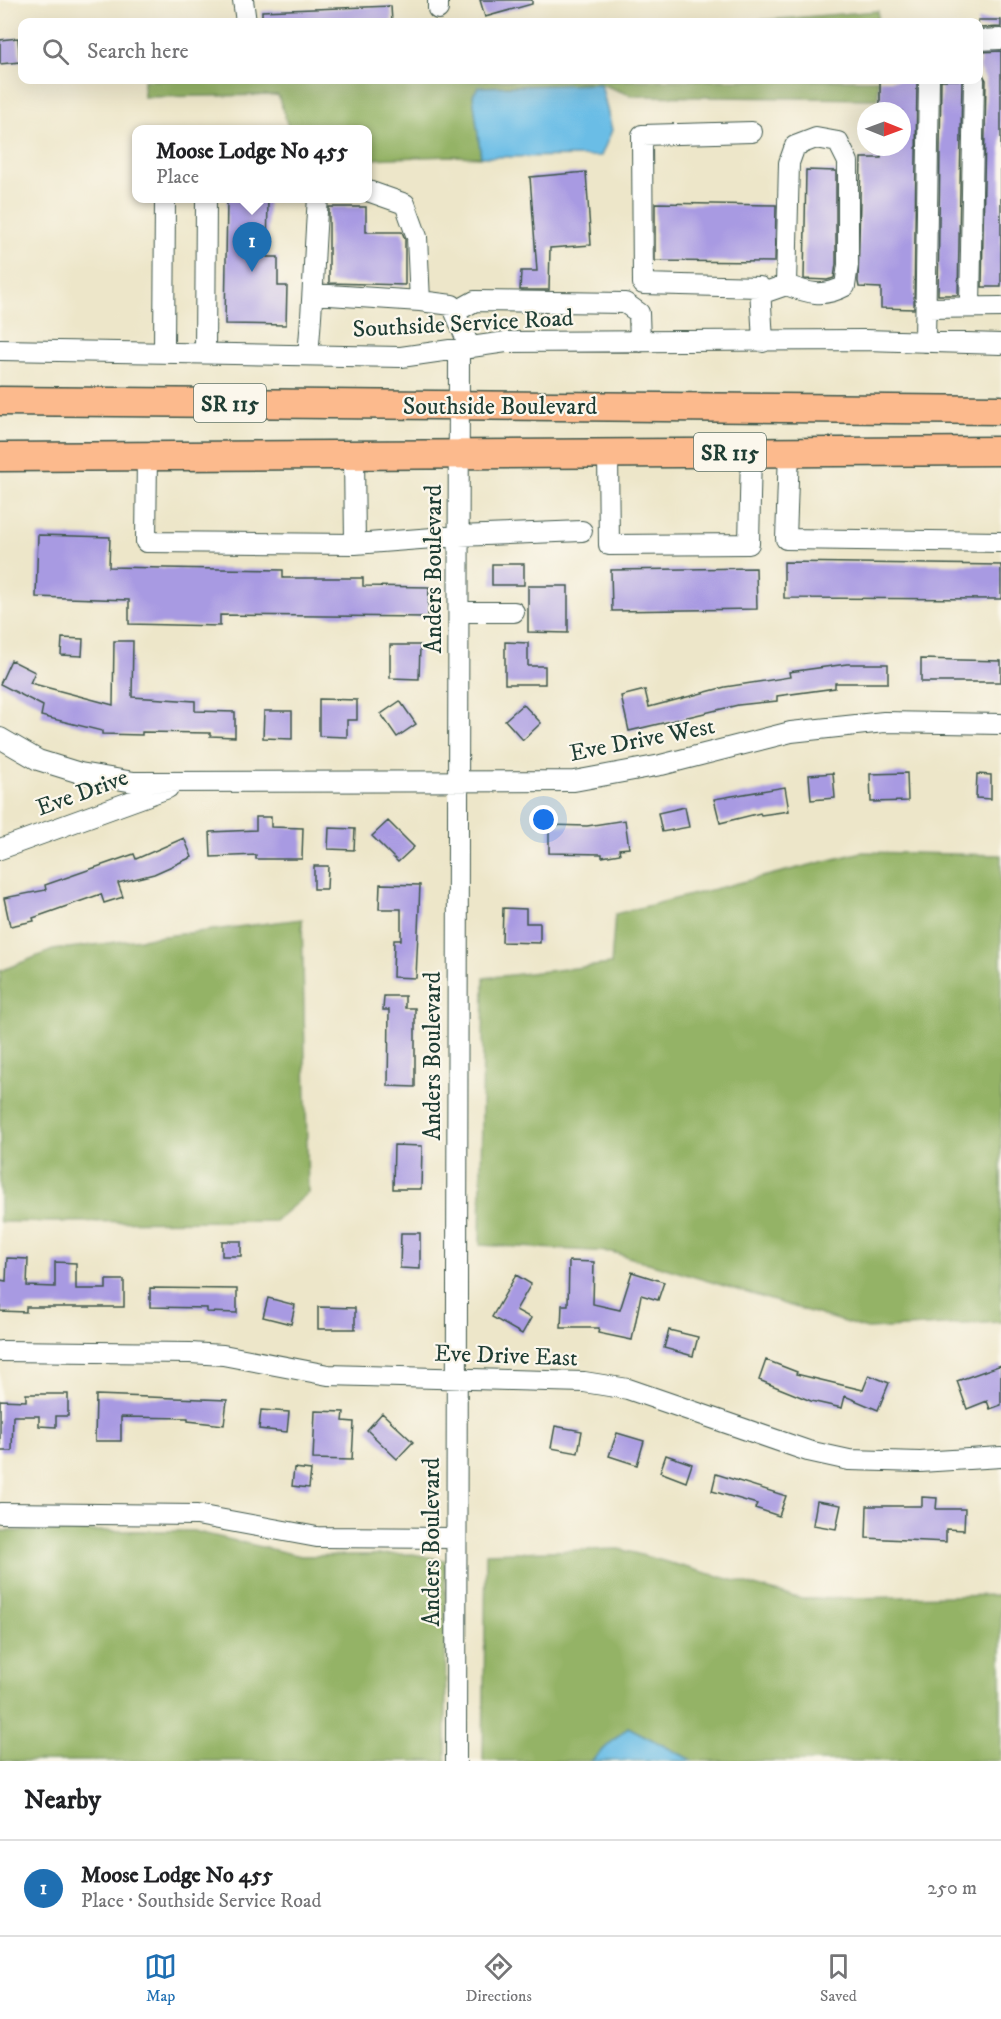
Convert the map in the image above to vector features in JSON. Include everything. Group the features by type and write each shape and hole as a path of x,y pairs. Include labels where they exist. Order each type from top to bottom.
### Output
{"highway":[{"name":"Southside Boulevard","path":"0,401 1001,410"},
{"name":"Southside Boulevard","path":"0,456 1001,451"}],"street":[{"path":"243,0 245,18"},
{"path":"983,40 1001,39"},
{"path":"925,342 929,84"},
{"path":"970,307 974,84"},
{"path":"752,132 642,135 643,284 760,287 763,342"},
{"path":"760,294 786,285 814,295 833,292 845,286 848,265 848,162 838,142 816,138 795,146 789,163 786,285"},
{"path":"372,192 405,204 417,237 420,301"},
{"path":"164,352 165,203"},
{"path":"205,353 206,203"},
{"path":"308,355 314,294 313,264 318,203"},
{"path":"314,294 452,305 464,349"},
{"path":"455,312 475,301 625,303 639,313 640,342"},
{"path":"926,308 1001,307"},
{"name":"Southside Service Road","path":"0,350 401,357 506,342 1001,344"},
{"name":"Anders Boulevard","path":"456,1761 459,454 464,349"},
{"path":"789,451 786,538 1001,542"},
{"path":"608,453 609,545 749,544 751,452"},
{"path":"354,455 355,544"},
{"path":"147,456 146,542 355,544 459,536 582,531"},
{"path":"459,612 514,612"},
{"name":"Eve Drive West","path":"182,784 574,782 600,778 790,732 884,722 1001,724"},
{"path":"0,738 39,760 80,773 134,782 182,784"},
{"name":"Eve Drive","path":"0,849 133,799 182,784"},
{"name":"Eve Drive East","path":"0,1351 190,1353 223,1355 328,1375 584,1382 628,1389 808,1450 849,1460 920,1462 1001,1457"},
{"path":"0,1513 197,1515 317,1537 455,1538"}],"green space":[{"path":"878,11 878,18 791,18"},
{"path":"144,84 601,84 473,95 481,157 372,159 372,125 288,125 278,95 144,97"},
{"path":"601,84 878,84 878,99 633,96"},
{"path":"862,852 1001,855 1001,1322 867,1329 612,1252 480,1245 484,978 611,964 615,914"},
{"path":"302,919 308,1193 275,1221 0,1222 0,971 53,950"},
{"path":"0,1531 193,1531 301,1556 413,1554 445,1560 446,1761 0,1761"},
{"path":"619,1549 802,1599 1001,1595 1001,1761 693,1761 628,1727 591,1761 483,1761 486,1553"}],"water":[{"path":"601,84 612,130 601,156 481,157 473,95 478,87"},
{"path":"628,1727 693,1761 591,1761"}],"building":[{"path":"480,0 532,0 532,4 485,17"},
{"path":"391,6 392,18 262,18 262,11"},
{"path":"983,20 1001,20 1001,27 983,28"},
{"path":"18,38 18,62 0,64 0,40"},
{"path":"1001,51 1001,287 982,287 986,80 983,75 983,52"},
{"path":"880,84 917,84 914,309 881,308 881,288 859,287 861,158 881,158 881,156 911,156 911,102 880,102"},
{"path":"941,84 962,84 958,295 938,295"},
{"path":"806,170 836,171 836,264 834,278 827,280 804,279"},
{"path":"586,172 591,245 550,248 549,290 520,290 521,271 537,271 530,177"},
{"path":"227,203 268,203 267,257 278,257 278,286 287,286 286,325 225,324"},
{"path":"655,203 776,205 775,262 655,261"},
{"path":"329,207 366,207 366,232 402,232 405,239 405,285 329,283"},
{"path":"38,535 110,537 109,567 283,570 283,578 363,578 363,586 429,587 428,617 220,615 220,626 129,624 129,600 36,597"},
{"path":"784,562 1001,565 1001,599 784,598"},
{"path":"492,564 524,564 524,585 492,585"},
{"path":"756,568 757,609 612,611 611,570"},
{"path":"528,586 568,586 568,633 528,632"},
{"path":"62,638 83,639 82,656 61,655"},
{"path":"114,641 133,641 132,697 195,701 195,711 235,712 235,737 210,736 210,733 102,734 102,731 41,716 43,706 0,684 11,660 35,672 30,683 113,705"},
{"path":"505,642 528,643 528,666 545,666 545,684 505,684"},
{"path":"390,645 420,645 419,679 390,678"},
{"path":"921,659 1001,661 1001,682 921,682"},
{"path":"847,664 888,664 888,683 835,683 835,688 777,696 777,701 738,705 629,731 621,696 645,690 649,707 725,687 790,677 789,672"},
{"path":"319,699 357,700 357,720 347,720 347,737 319,736"},
{"path":"400,701 416,724 397,737 381,714"},
{"path":"523,704 541,723 523,740 505,720"},
{"path":"264,711 292,711 292,739 263,738"},
{"path":"833,773 835,798 811,800 809,775"},
{"path":"907,773 908,801 871,802 870,774"},
{"path":"977,774 991,775 991,799 976,798"},
{"path":"785,787 789,811 761,815 760,813 720,823 714,799"},
{"path":"685,807 689,827 662,832 658,813"},
{"path":"256,817 271,817 271,827 303,828 302,859 256,859 256,855 211,857 210,832 256,830"},
{"path":"625,820 629,848 619,849 620,854 602,857 602,854 549,853 549,825 587,826"},
{"path":"388,821 414,847 398,862 372,836"},
{"path":"329,828 355,829 354,850 328,849"},
{"path":"184,838 192,857 154,874 118,883 123,897 104,903 101,894 33,918 34,921 10,926 4,898 46,890 45,885 134,854 136,859"},
{"path":"314,866 328,866 327,889 314,889"},
{"path":"380,884 420,885 416,978 393,977 394,940 401,940 401,909 379,909"},
{"path":"503,908 526,909 526,923 540,923 540,943 502,942"},
{"path":"384,996 405,996 405,1008 415,1008 415,1087 388,1086 389,1010 383,1010"},
{"path":"394,1145 422,1146 421,1189 393,1189"},
{"path":"401,1233 420,1233 420,1269 400,1268"},
{"path":"222,1241 241,1241 241,1256 222,1256"},
{"path":"7,1258 28,1259 27,1286 55,1287 55,1262 76,1263 76,1289 106,1289 106,1280 124,1280 124,1307 26,1307 26,1312 0,1311 0,1280 6,1281"},
{"path":"569,1261 594,1262 593,1304 620,1310 632,1272 664,1282 658,1300 641,1295 632,1340 598,1333 599,1328 561,1328 562,1305 568,1305"},
{"path":"516,1275 531,1284 516,1310 531,1318 522,1334 492,1317"},
{"path":"150,1288 237,1289 237,1313 207,1312 207,1308 150,1307"},
{"path":"268,1298 295,1305 291,1324 263,1317"},
{"path":"318,1307 355,1308 355,1329 318,1329"},
{"path":"669,1330 698,1337 693,1356 664,1348"},
{"path":"766,1360 797,1372 796,1374 863,1390 869,1375 889,1383 878,1410 845,1396 842,1408 811,1401 759,1380"},
{"path":"1001,1365 1001,1405 990,1409 987,1401 967,1409 957,1381"},
{"path":"26,1394 68,1394 68,1416 56,1416 56,1427 39,1426 39,1416 13,1416 12,1451 0,1451 0,1400 26,1401"},
{"path":"96,1395 227,1400 224,1425 188,1421 188,1418 121,1417 121,1441 95,1441"},
{"path":"261,1410 289,1412 287,1432 259,1429"},
{"path":"315,1411 344,1412 343,1421 354,1422 352,1460 313,1459"},
{"path":"382,1413 413,1442 397,1459 367,1430"},
{"path":"555,1426 582,1431 578,1453 551,1448"},
{"path":"617,1433 644,1441 637,1465 609,1456"},
{"path":"666,1455 692,1464 686,1482 660,1472"},
{"path":"294,1468 311,1470 309,1488 292,1486"},
{"path":"716,1474 786,1496 779,1516 755,1508 757,1504 712,1491"},
{"path":"922,1497 937,1498 936,1509 965,1509 964,1530 946,1529 946,1542 866,1538 867,1506 922,1506"},
{"path":"817,1501 841,1505 836,1529 813,1525"}],"place":[{"name":"Moose Lodge No 455","path":"252,272"}]}
